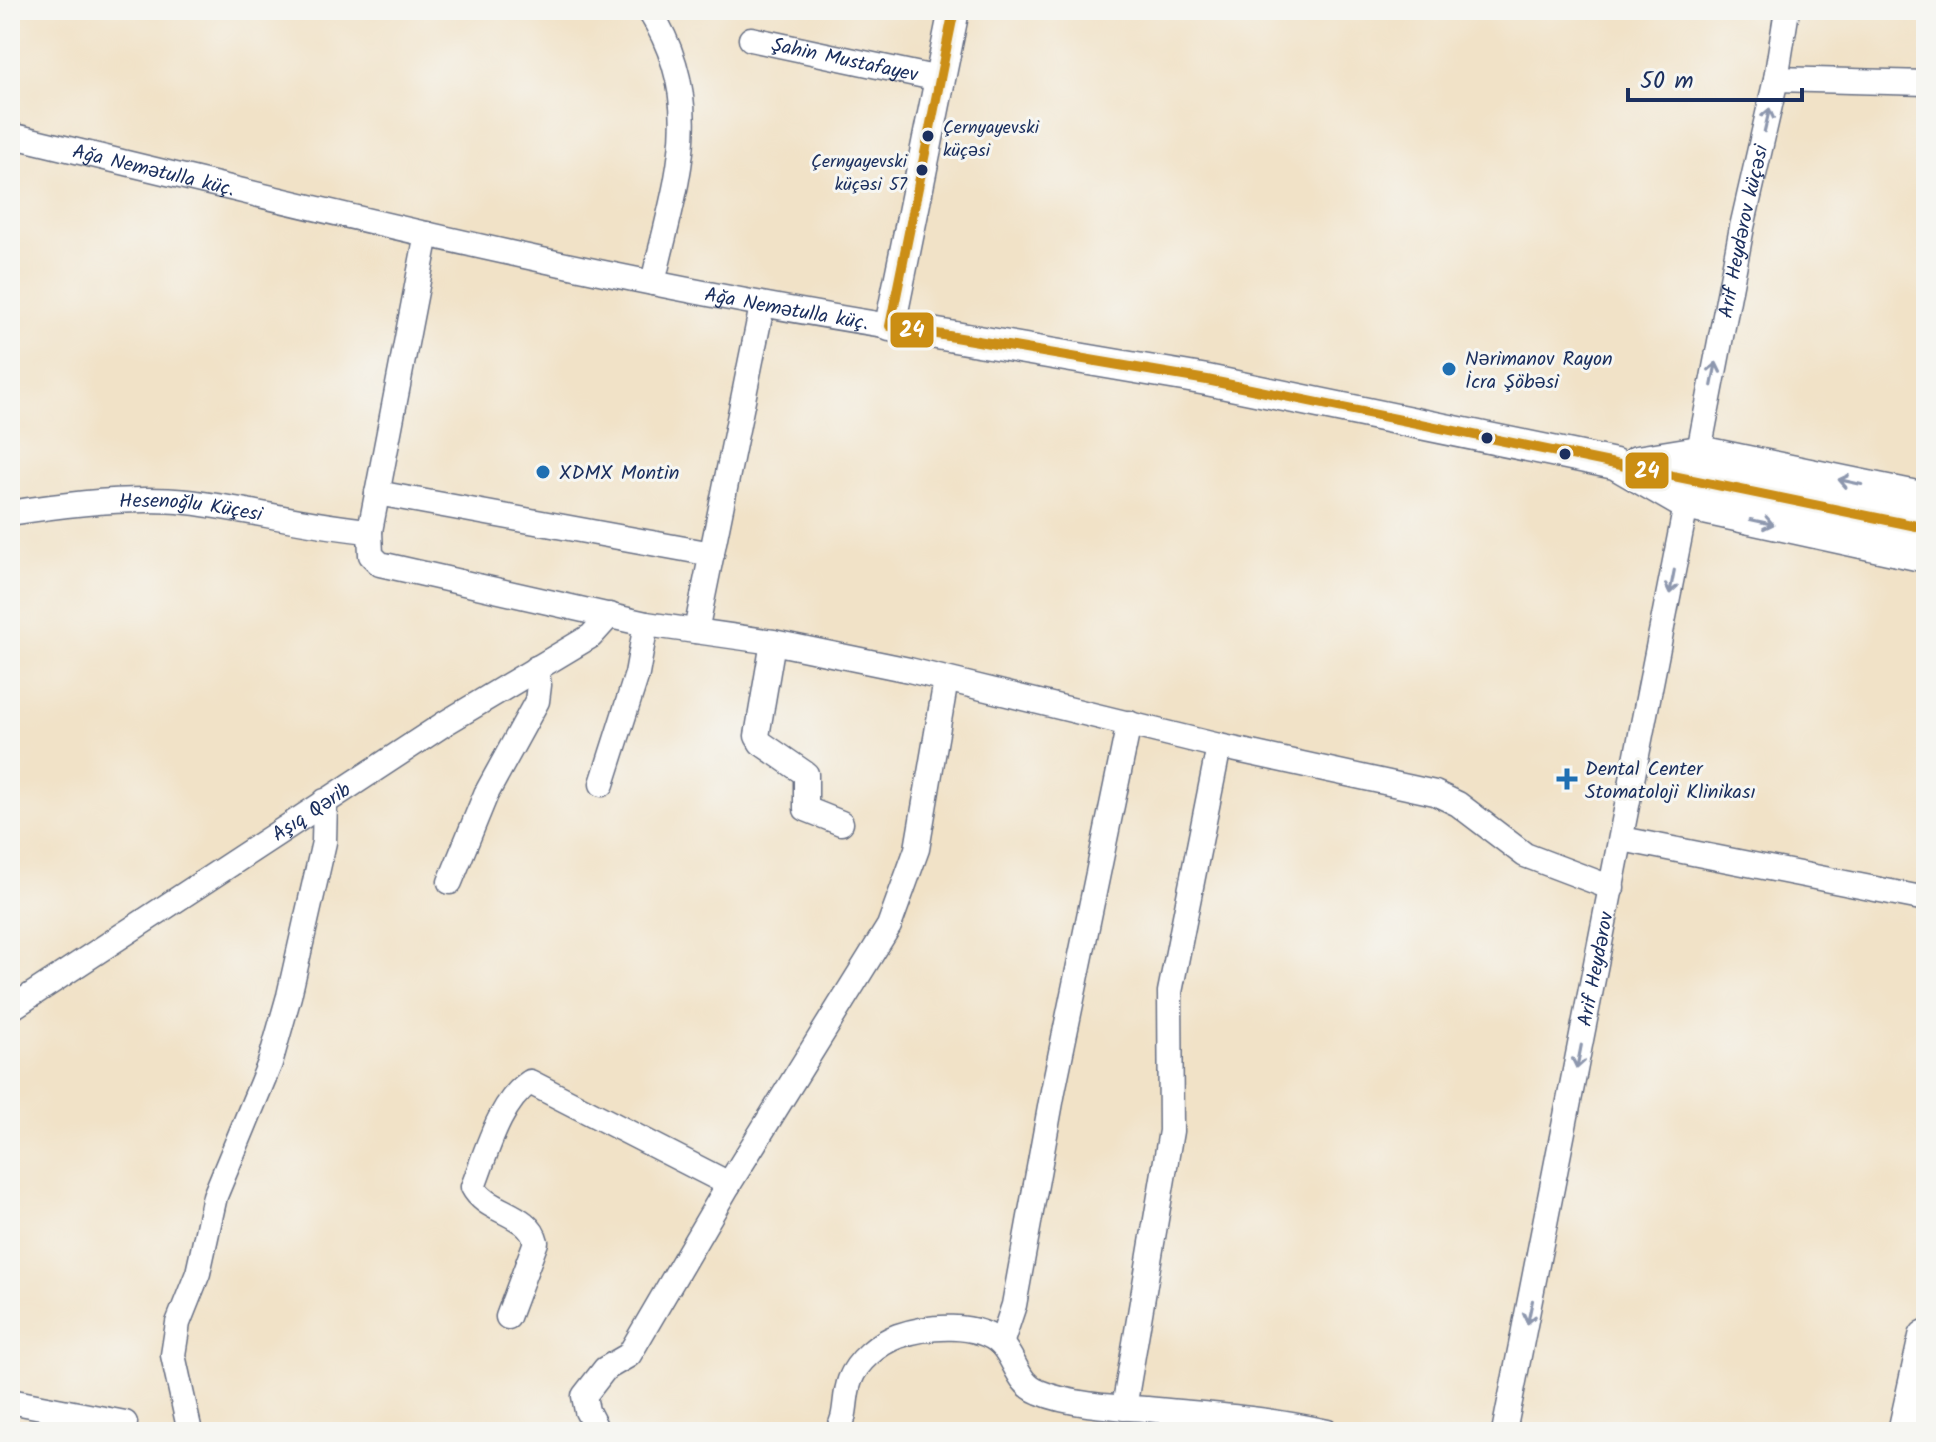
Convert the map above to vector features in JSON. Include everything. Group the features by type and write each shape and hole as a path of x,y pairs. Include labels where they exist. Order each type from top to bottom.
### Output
{"main road":[{"path":"1905,1432 1926,1337"}],"street":[{"path":"649,10 664,34 676,63 685,116 683,145 653,283"},
{"path":"890,326 954,10"},
{"name":"Arif Heydərov küçəsi","path":"1699,451 1742,227 1776,79 1787,10"},
{"name":"Şahin Mustafayev","path":"751,39 939,79"},
{"path":"1776,79 1926,83"},
{"name":"Ağa Nemətulla küç.","path":"10,135 427,234 762,306 1207,380 1615,464 1686,505 1926,557"},
{"path":"427,234 370,531 371,555 390,569 646,624 773,642 1435,793 1458,804 1525,855 1612,888"},
{"path":"696,631 762,306"},
{"path":"1699,451 1926,498"},
{"name":"Ağa Nemətulla küç.","path":"1615,464 1699,451"},
{"path":"1615,464 1926,528"},
{"path":"377,493 712,554"},
{"name":"Hesenoğlu Küçesi","path":"10,513 66,504 185,502 327,528 370,531"},
{"name":"Arif Heydərov","path":"1504,1432 1686,505"},
{"name":"Aşıq Qərib","path":"10,1009 325,801 591,636 605,625 610,615"},
{"path":"602,784 637,674 646,624"},
{"path":"773,642 757,736 761,743 806,774 806,809 841,823"},
{"path":"450,882 486,794 537,701 539,685 536,668"},
{"path":"598,1432 587,1411 584,1396 605,1369 629,1355 729,1184 889,926 917,849 946,680"},
{"path":"1001,1344 1014,1305 1053,1091 1129,723"},
{"path":"1124,1408 1171,1131 1170,992 1219,746"},
{"path":"190,1432 173,1355 178,1323 198,1273 215,1196 278,1036 324,842 325,801"},
{"path":"1622,839 1926,899"},
{"path":"508,1317 536,1242 534,1234 525,1224 478,1197 473,1187 493,1136 520,1088 530,1082 729,1184"},
{"path":"837,1432 845,1419 850,1379 869,1352 897,1336 930,1329 967,1328 1001,1344 1023,1382 1038,1392 1124,1408 1278,1421 1327,1432"},
{"path":"10,1401 125,1423"}],"transit line":[{"name":"24","path":"954,10 890,326 1207,380 1926,528"}],"place":[{"name":"Çernyayevski küçəsi","path":"928,136"},
{"name":"Çernyayevski küçəsi 57","path":"922,170"},
{"name":"Nərimanov Rayon İcra Şöbəsi","path":"1449,369"},
{"name":"XDMX Montin","path":"543,472"},
{"name":"Dental Center Stomatoloji Klinikası","path":"1567,779"}]}
